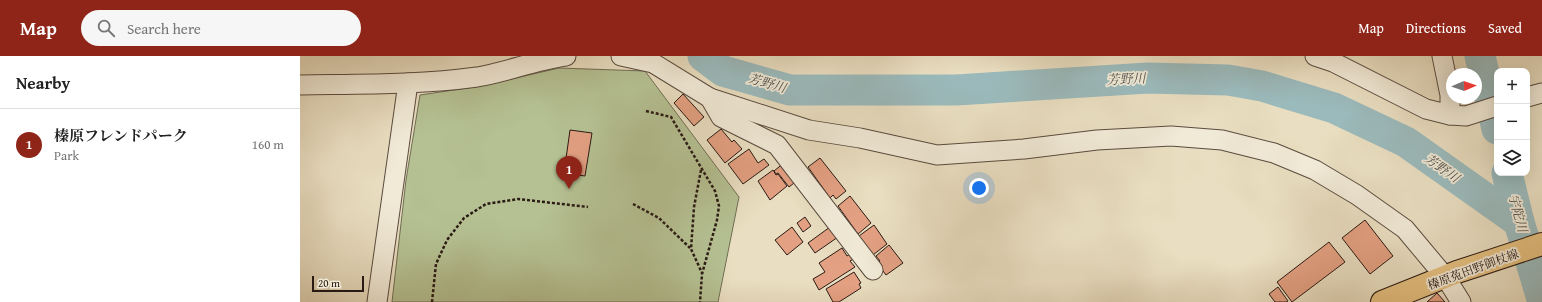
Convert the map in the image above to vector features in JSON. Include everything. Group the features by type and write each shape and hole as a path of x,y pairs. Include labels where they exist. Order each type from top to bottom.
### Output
{"main road":[{"name":"榛原菟田野御杖線","path":"1382,302 1452,275 1542,244"}],"street":[{"path":"300,86 408,83 478,76 546,59 566,56"},
{"path":"621,56 653,63 710,98 808,130 860,138 937,155 1024,149 1097,140 1171,136 1222,140 1274,153 1315,170 1358,195 1405,230 1452,275 1461,302"},
{"path":"1315,56 1333,62 1426,109 1458,115 1494,107"},
{"path":"1442,56 1450,96 1458,115"},
{"path":"377,302 408,83"},
{"path":"710,98 721,117 778,145 873,270"}],"path":[{"path":"646,111 671,118 715,191 718,206 717,220 702,274 700,302"},
{"path":"691,248 694,207 702,169"},
{"path":"432,302 436,264 447,240 464,218 486,204 518,199 588,207"},
{"path":"633,204 659,218 691,248 702,274"}],"green space":[{"path":"559,68 645,71 739,197 718,302 392,302 406,180 420,95 481,86"}],"building":[{"path":"683,94 704,117 694,126 674,103"},
{"path":"721,129 732,142 734,140 742,149 725,163 707,140"},
{"path":"570,130 592,133 585,176 564,173"},
{"path":"749,149 758,163 764,159 769,165 743,184 728,164"},
{"path":"820,158 846,191 836,199 833,195 830,198 808,167"},
{"path":"785,162 799,179 789,187 778,173 776,174 774,171"},
{"path":"773,170 787,186 770,200 758,181"},
{"path":"850,196 871,223 858,234 838,206"},
{"path":"805,217 811,226 803,232 797,223"},
{"path":"1365,220 1393,256 1370,274 1342,238"},
{"path":"874,225 887,244 873,255 859,236"},
{"path":"792,227 803,242 787,255 775,240"},
{"path":"830,227 838,237 815,253 808,243"},
{"path":"1329,242 1345,262 1292,302 1277,282"},
{"path":"889,245 903,263 886,275 877,263 880,261 876,256"},
{"path":"842,248 847,256 852,253 855,258 850,261 855,267 819,290 813,279 825,272 819,263"},
{"path":"854,272 861,283 859,284 861,288 839,302 833,302 826,289"},
{"path":"1278,287 1288,301 1275,302 1269,294"},
{"path":"1437,293 1445,302 1427,302"}],"waterway":[{"name":"芳野川","path":"703,56 723,71 790,90 956,90 1148,78 1228,80 1262,86 1334,108 1406,142 1519,222"},
{"name":"宇陀川","path":"1480,56 1494,116"},
{"name":"宇陀川","path":"1508,176 1519,222 1542,299"}],"place":[{"name":"榛原フレンドパーク","path":"569,189"}]}
